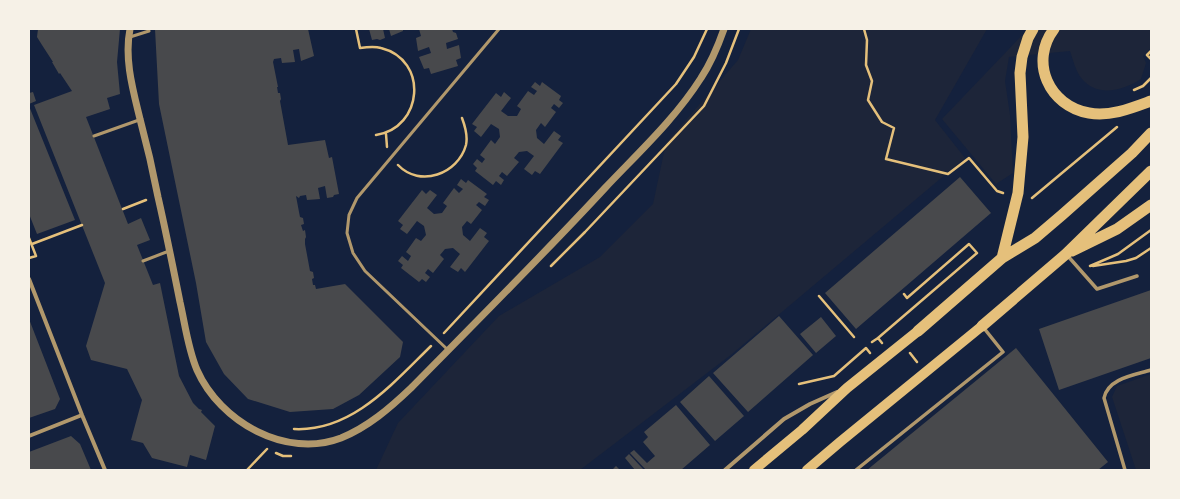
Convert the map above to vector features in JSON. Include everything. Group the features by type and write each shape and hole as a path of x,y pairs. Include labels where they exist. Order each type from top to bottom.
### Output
{"highway":[{"path":"1002,258 1018,193 1023,136 1020,73 1022,57 1032,29"},
{"path":"1054,29 1046,44 1042,61 1043,69 1051,88 1065,102 1078,110 1089,114 1117,112 1151,101"},
{"path":"918,331 1002,258 1035,238 1132,153 1151,133"},
{"path":"982,326 1066,254 1151,170"},
{"path":"1066,254 1117,229 1151,205"}],"main road":[{"path":"807,470 982,326"},
{"path":"754,470 802,430 847,388 918,331"}],"street":[{"path":"130,29 128,38 130,74 170,251 192,358 204,383 222,406 251,429 272,438 294,442 318,443 349,435 374,420 389,408 448,350 549,247 676,111 702,78 715,52 724,29"},
{"path":"1066,254 1097,290 1137,276"},
{"path":"29,279 105,470"},
{"path":"856,470 1003,352 982,326"},
{"path":"1125,470 1104,398 1105,392 1114,382 1151,370"},
{"path":"725,470 784,419 810,404 847,388"},
{"path":"29,436 82,415"}],"lane":[{"path":"128,38 134,29"},
{"path":"448,350 365,271 353,253 347,233 349,215 357,198 499,29"},
{"path":"128,38 149,31"},
{"path":"94,136 140,119"},
{"path":"143,262 170,251"}],"path":[{"path":"356,29 360,48 373,47 390,51 404,62 412,76 415,88 414,100 411,109 400,125 386,134 376,135"},
{"path":"288,428 296,429 317,427 337,422 364,408 380,395 437,340 676,84 694,57 707,29"},
{"path":"864,29 867,40 866,65 872,81 868,100 882,122 894,128 886,158 948,174 969,158 997,190 1004,194"},
{"path":"1151,51 1147,55 1151,59"},
{"path":"386,134 387,147 392,157 402,170 415,175 428,177 442,174 453,167 462,156 466,144 466,130 462,118"},
{"path":"1030,200 1116,128 1118,123"},
{"path":"123,210 148,199"},
{"path":"32,244 82,225"},
{"path":"1151,230 1118,254 1089,266 1126,262 1136,258 1151,248"},
{"path":"29,238 36,256 29,258"},
{"path":"872,342 977,253 969,244 907,298 904,294"},
{"path":"819,296 854,337"},
{"path":"889,328 894,334"},
{"path":"877,349 883,344 878,338"},
{"path":"799,384 834,376 866,348 871,354"},
{"path":"909,353 919,365"},
{"path":"247,470 267,449"}],"shaded area":[{"path":"751,29 987,29 935,120 965,158 732,354 580,470 376,470 398,423 499,316 600,257 653,204 666,143 738,60"},
{"path":"1028,29 1151,29 1151,48 1143,56 1146,63 1141,79 1119,89 1111,90 1096,89 1088,85 1076,69 1070,51 1009,57 1005,81 1010,115 1013,173 996,184 942,119"},
{"path":"1151,374 1151,470 1136,470 1112,397 1117,386"}],"building":[{"path":"38,29 120,29 117,62 120,94 107,98 110,109 86,117 128,224 141,218 150,240 137,245 153,285 160,283 179,376 193,403 202,410 201,412 215,426 206,460 190,455 187,467 152,458 143,443 131,440 142,400 127,369 91,360 86,346 105,283 34,105 72,91 60,73 59,74 37,37"},
{"path":"155,29 308,29 314,56 301,61 299,49 293,50 295,62 282,63 281,58 274,59 273,62 278,93 280,93 280,101 288,145 325,140 329,158 332,157 339,194 327,198 325,186 318,188 320,199 307,200 306,195 300,196 299,198 296,196 300,217 303,218 304,224 301,225 303,231 305,230 305,244 310,271 313,272 313,285 315,285 316,289 345,284 403,342 400,357 359,395 333,409 290,412 248,399 224,374 206,342 196,283 159,104"},
{"path":"369,29 383,29 385,38 380,40 372,40"},
{"path":"389,29 403,29 403,31 391,36"},
{"path":"419,29 452,29 453,32 456,33 458,39 446,43 447,49 459,45 461,58 456,60 458,66 431,74 429,68 424,69 419,57 431,53 429,47 418,51 416,38 421,36"},
{"path":"535,82 540,86 542,82 561,96 559,100 563,103 559,108 554,104 551,108 556,112 545,127 541,123 536,130 537,138 544,144 554,131 561,136 558,140 563,143 540,174 535,171 532,175 524,169 534,156 527,151 519,152 514,158 519,162 507,176 502,172 499,176 504,180 501,185 496,181 493,185 475,171 477,168 473,164 477,159 482,163 485,159 480,155 491,140 495,144 500,137 499,129 491,124 481,137 474,131 477,127 472,124 496,93 501,97 504,92 511,98 501,111 508,116 517,116 521,109 517,106 528,91 534,95 537,91 531,87"},
{"path":"33,92 36,101 29,104 29,93"},
{"path":"29,106 75,220 37,234 29,214"},
{"path":"960,177 991,213 856,329 825,293"},
{"path":"461,179 466,183 468,180 487,194 484,197 489,200 485,206 479,202 476,205 482,210 471,224 467,221 462,227 463,235 470,241 480,228 487,233 484,237 489,241 465,272 461,268 458,272 450,267 460,254 453,248 445,249 440,255 444,259 433,273 428,269 425,273 430,277 426,282 422,279 419,282 401,268 403,265 398,261 402,256 408,261 411,256 406,252 416,238 421,241 426,235 424,226 417,221 407,234 400,229 403,225 398,221 422,190 426,194 430,190 437,195 427,208 434,214 442,213 447,206 443,203 454,188 459,193 463,189 457,185"},
{"path":"1151,290 1151,358 1059,390 1039,329"},
{"path":"779,316 813,355 748,412 713,373"},
{"path":"821,317 836,336 816,353 800,334"},
{"path":"29,319 60,399 55,409 29,418"},
{"path":"1016,348 1108,462 1098,470 867,470"},
{"path":"709,376 744,416 715,441 680,402"},
{"path":"676,405 710,445 681,470 646,470 630,453 634,450 647,463 655,456 643,442 648,437 644,432"},
{"path":"71,436 80,444 91,470 29,470 29,452"},
{"path":"629,454 644,470 635,470 625,458"},
{"path":"616,466 620,470 612,470"}]}
